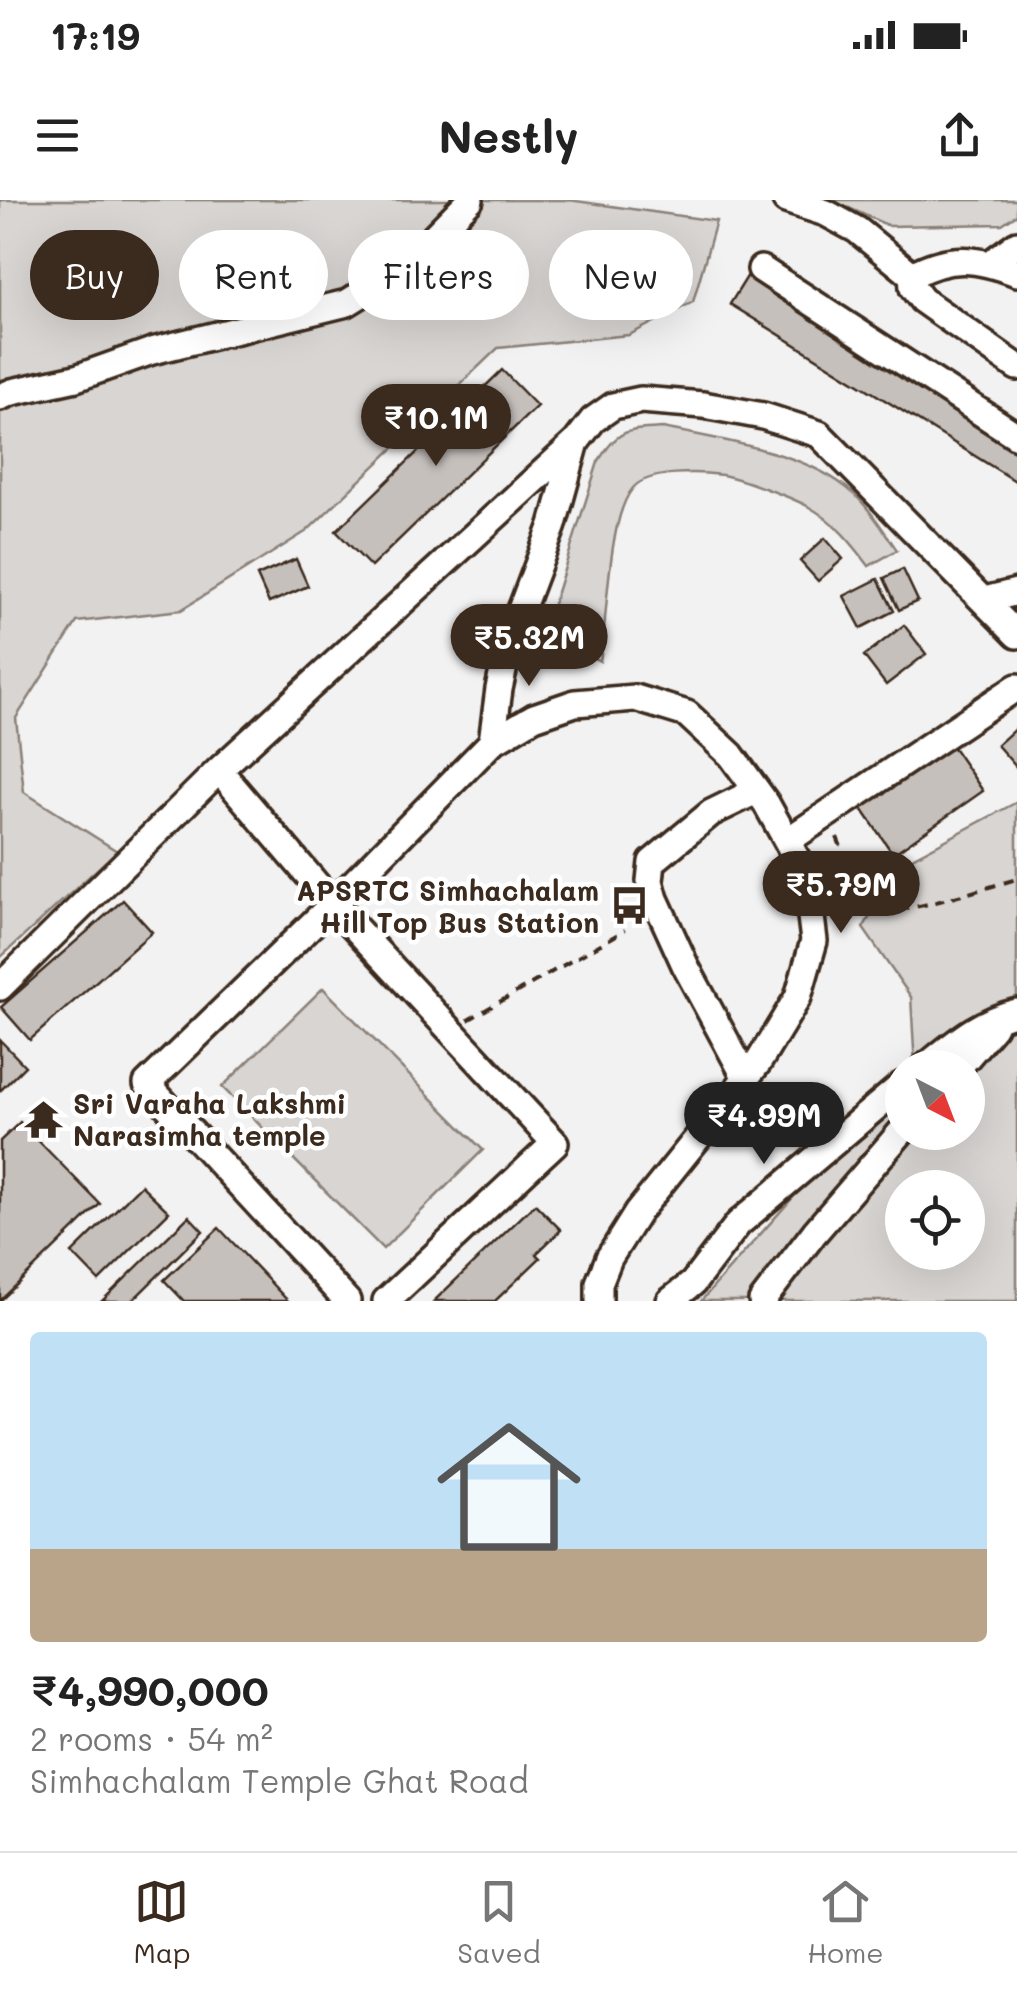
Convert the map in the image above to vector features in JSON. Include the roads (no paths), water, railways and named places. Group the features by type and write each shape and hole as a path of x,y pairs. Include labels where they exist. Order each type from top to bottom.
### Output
{"street":[{"path":"0,397 76,378 166,347 348,303 402,269 470,200"},
{"path":"786,200 826,212 857,230 912,275 922,300 1017,367"},
{"path":"991,263 1017,244"},
{"path":"912,275 942,261 991,263 1017,273"},
{"path":"761,269 1017,436"},
{"path":"0,987 219,770 612,406 641,400 703,406 762,416 819,434 1017,635"},
{"path":"492,742 510,639 553,525 576,442"},
{"path":"985,600 1017,592"},
{"path":"787,841 1017,686"},
{"path":"347,1301 147,1084 333,904 492,742 534,717 575,702 635,698 688,714 731,755 806,876 814,942 798,997 758,1063 638,1212 609,1258 600,1282 600,1301"},
{"path":"219,770 333,904 555,1143 386,1301"},
{"path":"746,1078 686,967 650,882 652,862 711,813 756,790"},
{"path":"946,1050 970,1031 1010,1013"},
{"path":"975,1050 1010,1013"},
{"path":"670,1301 693,1283 738,1224 885,1100"},
{"path":"762,1301 886,1150"}],"place":[{"name":"APSRTC Simhachalam Hill Top Bus Station","path":"629,906"},
{"name":"Sri Varaha Lakshmi Narasimha temple","path":"43,1119"}]}
